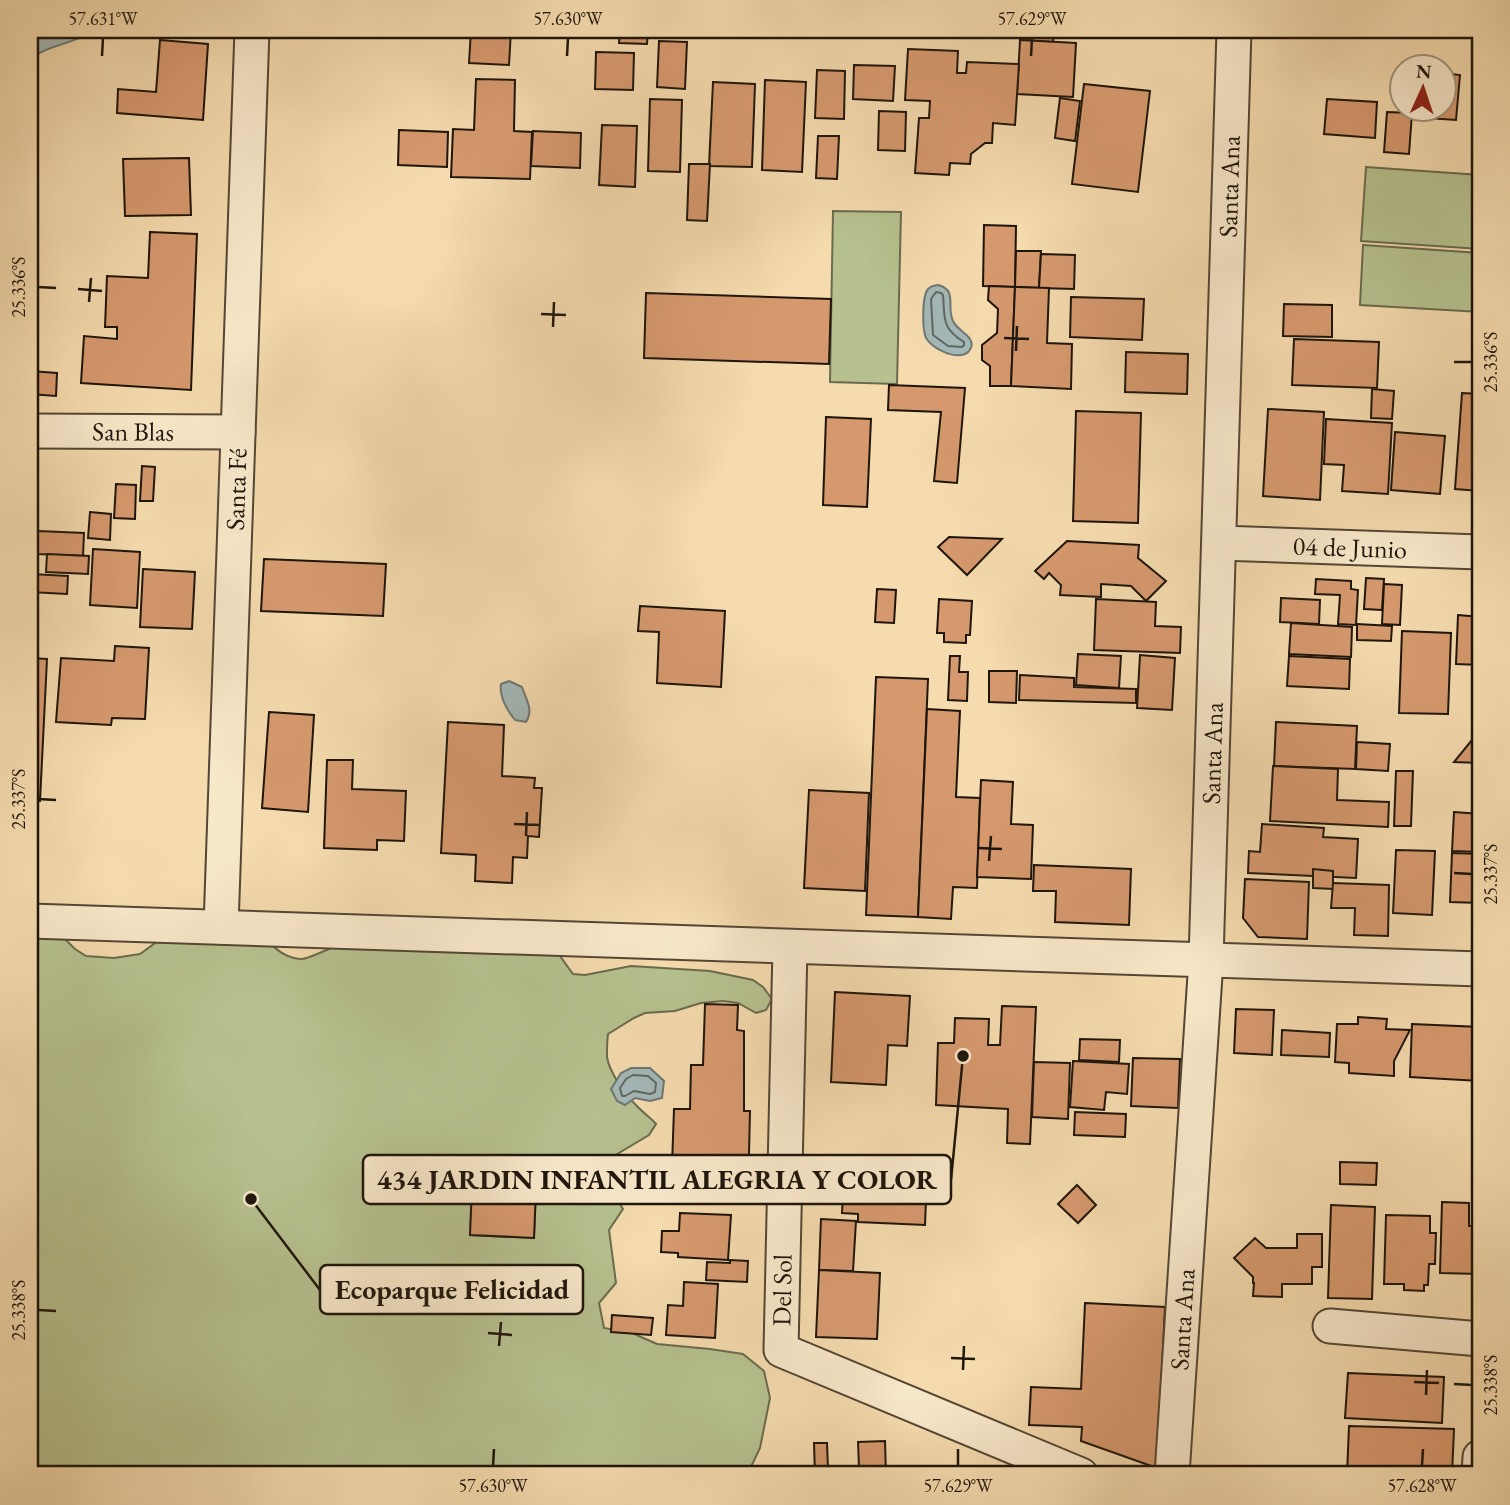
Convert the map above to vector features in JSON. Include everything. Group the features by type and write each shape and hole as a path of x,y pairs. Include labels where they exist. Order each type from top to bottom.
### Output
{"street":[{"name":"Santa Ana","path":"1172,1475 1206,960 1234,30"},
{"name":"Santa Fé","path":"221,927 252,41"},
{"name":"San Blas","path":"30,431 238,432"},
{"name":"04 de Junio","path":"1219,543 1480,552"},
{"path":"30,921 1480,969"},
{"name":"Del Sol","path":"790,947 780,1350 1081,1475"},
{"path":"1330,1326 1480,1339"},
{"path":"1479,1475 1480,1457"}],"green space":[{"path":"1366,167 1480,175 1480,249 1361,241"},
{"path":"833,211 901,212 897,384 830,382"},
{"path":"1363,245 1480,253 1480,312 1360,305"},
{"path":"371,930 557,952 573,974 585,975 631,966 710,971 753,980 763,987 772,999 766,1010 756,1013 738,1003 723,1001 701,1003 675,1011 645,1013 608,1034 607,1042 608,1063 618,1082 632,1101 656,1124 649,1135 614,1156 604,1171 609,1186 623,1209 609,1230 616,1283 599,1303 604,1328 632,1333 657,1344 743,1354 764,1371 770,1398 760,1448 749,1471 743,1475 30,1475 30,931 53,932 86,956 114,958 140,954 162,938 267,940 283,953 302,959","holes":["472,1187 536,1190 534,1238 470,1235"]}],"water":[{"path":"59,30 97,30 30,59 30,37"},
{"path":"362,30 423,30 423,34 416,38 361,35"},
{"path":"938,285 948,291 953,321 971,341 971,349 965,354 943,352 926,338 923,320 926,293 932,286"},
{"path":"509,681 522,687 529,709 526,722 515,720 504,703 501,684"},
{"path":"631,1068 650,1068 664,1081 662,1098 650,1101 635,1098 625,1105 617,1101 611,1089 621,1073"}],"building":[{"path":"471,30 511,30 509,65 469,63"},
{"path":"620,30 648,30 647,44 619,43"},
{"path":"1021,30 1054,30 1053,42 1020,40"},
{"path":"160,40 208,44 203,120 117,113 118,89 156,92"},
{"path":"1020,40 1076,43 1073,97 1017,94"},
{"path":"659,41 687,42 685,89 657,87"},
{"path":"908,49 958,51 957,73 966,73 967,62 1019,64 1015,125 993,123 992,143 985,143 971,154 970,164 950,163 949,175 915,173 919,118 929,118 930,101 905,100"},
{"path":"596,52 634,53 633,90 595,89"},
{"path":"854,65 895,66 893,101 853,99"},
{"path":"817,70 845,71 844,119 815,118"},
{"path":"476,79 515,80 514,131 532,132 530,179 451,177 453,129 474,130"},
{"path":"765,80 806,82 802,172 762,170"},
{"path":"713,82 755,84 752,167 709,166"},
{"path":"1084,84 1150,91 1138,192 1072,184"},
{"path":"1060,98 1080,101 1075,141 1055,138"},
{"path":"650,99 682,100 680,172 648,171"},
{"path":"1327,99 1377,102 1375,138 1324,134"},
{"path":"879,111 906,112 905,151 878,150"},
{"path":"1387,112 1388,122 1411,122 1409,154 1384,152"},
{"path":"602,125 637,126 635,187 599,185"},
{"path":"399,130 448,132 447,167 398,165"},
{"path":"533,131 581,133 580,168 531,166"},
{"path":"818,136 839,136 837,179 816,178"},
{"path":"189,158 191,215 125,216 123,159"},
{"path":"689,164 710,164 707,221 687,220"},
{"path":"984,225 1016,226 1015,287 983,286"},
{"path":"150,232 197,234 191,390 81,383 84,336 117,339 117,327 105,327 107,276 148,278"},
{"path":"1016,251 1041,251 1039,288 1015,287"},
{"path":"1041,254 1075,255 1074,289 1039,288"},
{"path":"989,286 1015,287 1011,386 990,386 990,366 982,360 982,345 997,333 998,309 988,300"},
{"path":"1015,287 1049,288 1047,343 1072,344 1071,389 1011,386"},
{"path":"646,293 831,299 829,364 644,358"},
{"path":"1071,297 1144,299 1142,340 1070,337"},
{"path":"1284,304 1332,305 1332,337 1283,336"},
{"path":"1294,339 1379,342 1377,388 1292,385"},
{"path":"1126,352 1188,354 1187,394 1125,392"},
{"path":"30,371 57,373 56,396 30,394"},
{"path":"889,385 965,388 957,483 934,481 941,412 888,410"},
{"path":"1372,389 1394,391 1392,419 1371,418"},
{"path":"1462,393 1480,394 1480,491 1455,489"},
{"path":"1268,409 1324,412 1320,500 1263,496"},
{"path":"1076,411 1141,413 1138,523 1073,521"},
{"path":"826,417 871,419 867,507 823,505"},
{"path":"1326,419 1392,423 1388,494 1342,491 1344,465 1324,464"},
{"path":"1395,432 1445,436 1440,494 1391,490"},
{"path":"142,466 155,467 153,501 140,501"},
{"path":"116,484 136,485 135,519 114,518"},
{"path":"30,510 37,511 35,553 30,552"},
{"path":"90,512 111,514 110,540 88,538"},
{"path":"38,531 84,533 83,556 37,554"},
{"path":"949,537 1002,539 967,575 938,547"},
{"path":"1067,541 1139,545 1138,558 1166,581 1146,601 1131,586 1101,584 1101,597 1060,595 1061,585 1049,573 1044,579 1035,571"},
{"path":"93,549 140,552 137,608 90,605"},
{"path":"47,554 89,556 88,574 46,572"},
{"path":"264,559 386,564 383,616 261,611"},
{"path":"143,569 195,572 192,629 140,627"},
{"path":"31,574 68,576 67,594 30,592"},
{"path":"1366,578 1384,579 1382,610 1364,609"},
{"path":"1316,579 1351,581 1351,589 1358,590 1356,625 1338,624 1340,595 1315,594"},
{"path":"1384,584 1402,585 1400,625 1382,624"},
{"path":"877,589 896,590 894,623 875,622"},
{"path":"1281,598 1320,600 1319,624 1280,622"},
{"path":"939,599 972,601 970,635 966,635 966,643 944,642 944,633 937,633"},
{"path":"1096,599 1156,602 1155,626 1181,627 1180,653 1094,650"},
{"path":"640,606 725,611 721,687 657,683 659,632 638,631"},
{"path":"1458,615 1480,617 1480,665 1456,664"},
{"path":"1291,623 1352,627 1351,657 1289,654"},
{"path":"1357,624 1392,626 1391,641 1357,640"},
{"path":"1402,631 1451,633 1448,714 1399,713"},
{"path":"115,646 149,648 145,719 112,718 111,725 56,722 61,658 114,661"},
{"path":"1078,654 1121,656 1119,688 1076,685"},
{"path":"1140,655 1175,658 1172,710 1137,708"},
{"path":"950,656 960,656 959,672 968,672 967,701 948,700"},
{"path":"1289,656 1350,659 1349,689 1287,686"},
{"path":"30,658 47,659 40,801 30,801"},
{"path":"989,671 1017,671 1016,703 989,702"},
{"path":"1020,675 1074,678 1074,687 1136,689 1136,703 1019,700"},
{"path":"876,677 928,679 918,917 866,915"},
{"path":"927,709 960,711 956,797 980,798 977,888 953,887 951,919 918,917"},
{"path":"269,712 314,715 308,812 262,808"},
{"path":"448,722 504,725 502,776 535,778 534,788 542,788 539,837 528,836 527,858 513,857 512,883 475,881 476,855 441,853"},
{"path":"1276,722 1357,726 1355,769 1274,766"},
{"path":"1480,730 1480,763 1454,762"},
{"path":"1357,742 1390,744 1388,771 1356,769"},
{"path":"327,760 353,760 352,789 406,791 404,841 377,840 377,850 324,848"},
{"path":"1273,766 1338,769 1337,800 1389,802 1388,827 1270,821"},
{"path":"1396,771 1413,771 1411,826 1394,826"},
{"path":"981,780 1013,782 1011,824 1033,825 1031,879 977,877"},
{"path":"809,790 869,793 865,891 804,888"},
{"path":"1454,812 1480,814 1480,852 1452,851"},
{"path":"1262,824 1324,828 1323,837 1358,839 1356,878 1248,873 1249,851 1260,852"},
{"path":"1396,850 1435,851 1432,915 1393,913"},
{"path":"1452,853 1480,854 1480,903 1450,902"},
{"path":"1034,865 1131,869 1129,925 1055,922 1056,891 1033,891"},
{"path":"1313,869 1333,871 1333,889 1313,888"},
{"path":"1245,879 1309,882 1307,939 1258,937 1243,918"},
{"path":"1333,883 1389,885 1388,936 1354,935 1355,908 1331,908"},
{"path":"835,992 910,996 907,1046 888,1045 886,1085 831,1082"},
{"path":"705,1004 738,1005 737,1030 744,1031 744,1111 750,1111 748,1197 671,1194 674,1109 690,1109 691,1065 703,1065"},
{"path":"1002,1006 1036,1007 1030,1144 1007,1143 1008,1109 936,1105 938,1043 954,1043 955,1018 989,1019 988,1045 1000,1045"},
{"path":"1236,1009 1274,1010 1272,1055 1234,1053"},
{"path":"1358,1017 1387,1019 1386,1029 1410,1030 1394,1061 1394,1076 1349,1073 1349,1063 1335,1062 1337,1024 1358,1024"},
{"path":"1412,1024 1480,1027 1480,1081 1410,1077"},
{"path":"1282,1030 1330,1033 1329,1057 1281,1055"},
{"path":"1080,1039 1120,1040 1119,1062 1079,1060"},
{"path":"1133,1058 1180,1059 1178,1108 1131,1106"},
{"path":"1073,1061 1129,1064 1127,1094 1106,1092 1104,1110 1070,1107"},
{"path":"1034,1062 1070,1063 1068,1119 1032,1117"},
{"path":"1075,1112 1126,1114 1125,1137 1074,1135"},
{"path":"1340,1162 1377,1163 1376,1185 1340,1184"},
{"path":"844,1174 911,1177 910,1200 926,1200 925,1225 858,1222 858,1214 842,1213"},
{"path":"1077,1185 1096,1205 1078,1223 1058,1204"},
{"path":"472,1187 536,1190 534,1238 470,1235"},
{"path":"1442,1202 1469,1203 1469,1226 1480,1226 1480,1274 1440,1273"},
{"path":"1331,1205 1375,1207 1372,1299 1328,1298"},
{"path":"680,1213 731,1215 728,1260 678,1257 678,1253 661,1252 662,1231 679,1231"},
{"path":"1386,1215 1430,1216 1430,1233 1436,1233 1435,1264 1429,1264 1428,1285 1424,1285 1424,1291 1404,1290 1404,1284 1384,1284"},
{"path":"821,1219 856,1221 853,1271 819,1270"},
{"path":"1297,1234 1322,1234 1322,1267 1312,1267 1312,1284 1282,1284 1282,1297 1253,1296 1253,1277 1234,1258 1255,1238 1266,1248 1297,1248"},
{"path":"730,1260 748,1261 747,1282 706,1280 707,1262 730,1263"},
{"path":"819,1270 880,1273 877,1339 816,1337"},
{"path":"684,1282 718,1284 715,1338 666,1335 668,1305 683,1306"},
{"path":"1085,1303 1165,1307 1157,1468 1081,1441 1082,1427 1029,1425 1031,1387 1081,1389"},
{"path":"612,1315 653,1318 651,1335 611,1332"},
{"path":"1348,1373 1444,1377 1442,1423 1345,1418"},
{"path":"1349,1426 1454,1429 1452,1475 1347,1475"},
{"path":"885,1441 886,1475 815,1475 814,1443 827,1443 828,1469 859,1467 858,1442"}],"place":[{"name":"434 JARDIN INFANTIL ALEGRIA Y COLOR","path":"963,1056"},
{"name":"Ecoparque Felicidad","path":"251,1199"}]}
